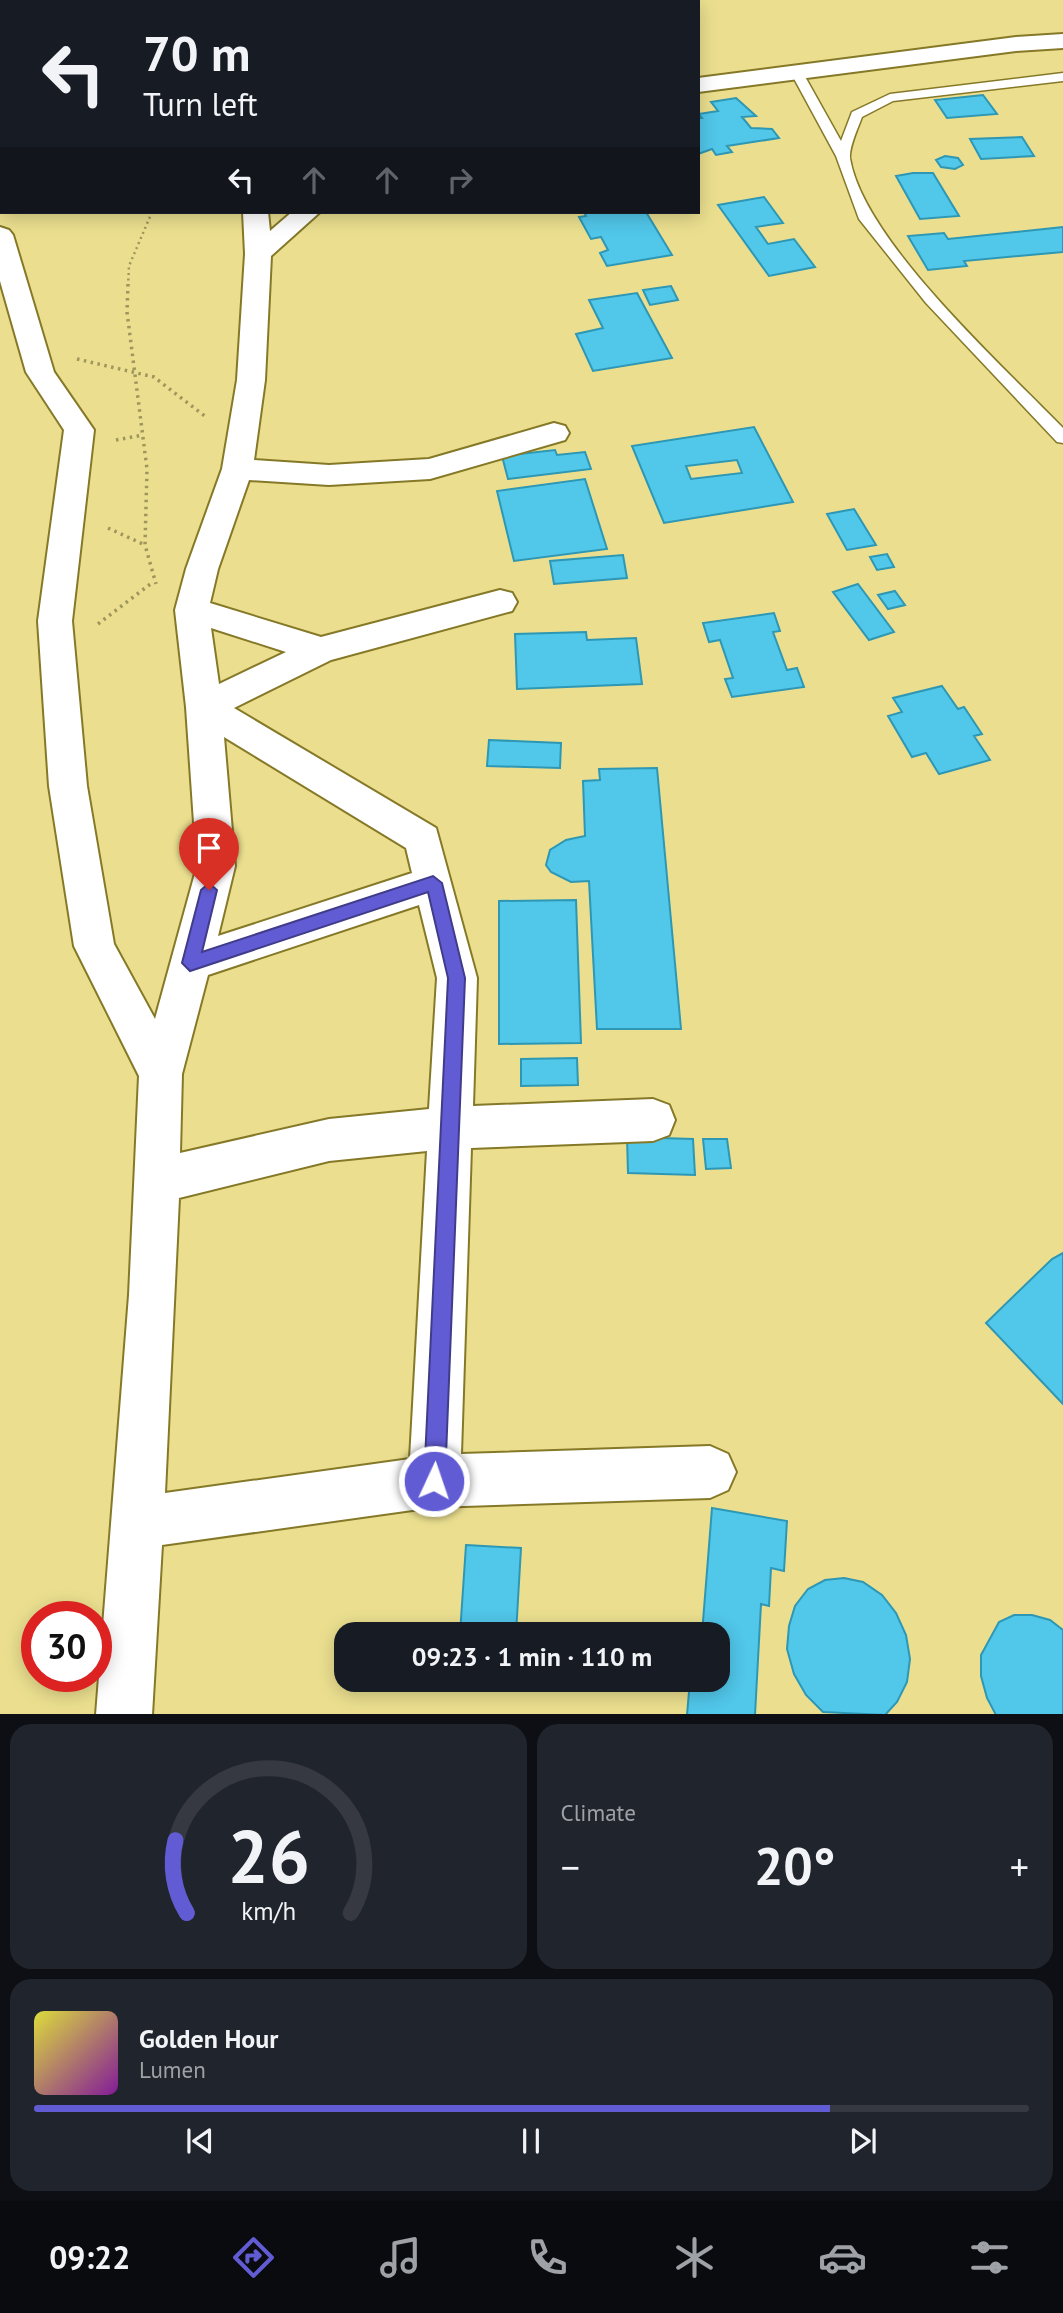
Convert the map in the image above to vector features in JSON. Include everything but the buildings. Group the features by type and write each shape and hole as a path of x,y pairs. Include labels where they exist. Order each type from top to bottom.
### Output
{"street":[{"path":"700,85 1016,44 1063,41"},
{"path":"124,1714 153,1295 162,1074 216,866 204,707 192,610 202,569 237,469 251,380 258,254 256,214"},
{"path":"258,254 305,214"},
{"path":"0,235 40,372 79,430 55,621 68,786 94,946 162,1074"},
{"path":"237,469 329,475 430,469 554,433"},
{"path":"204,707 321,650 500,602"},
{"path":"192,610 321,650"},
{"path":"204,707 423,839 457,978 434,1481"},
{"path":"190,963 433,883"},
{"path":"157,1181 328,1140 450,1129 653,1120"},
{"path":"136,1524 434,1481 710,1472"}],"lane":[{"path":"797,73 843,156 864,216 931,300 1063,438"},
{"path":"843,156 856,115 890,98 1063,78"}],"path":[{"path":"151,214 129,266 127,312 132,372 147,469 145,545 153,582 192,610"},
{"path":"35,355 92,361 155,377 204,413 237,469"},
{"path":"58,654 153,582"}],"route":[{"path":"209,890 190,963 433,883 457,978 434,1481"}]}
